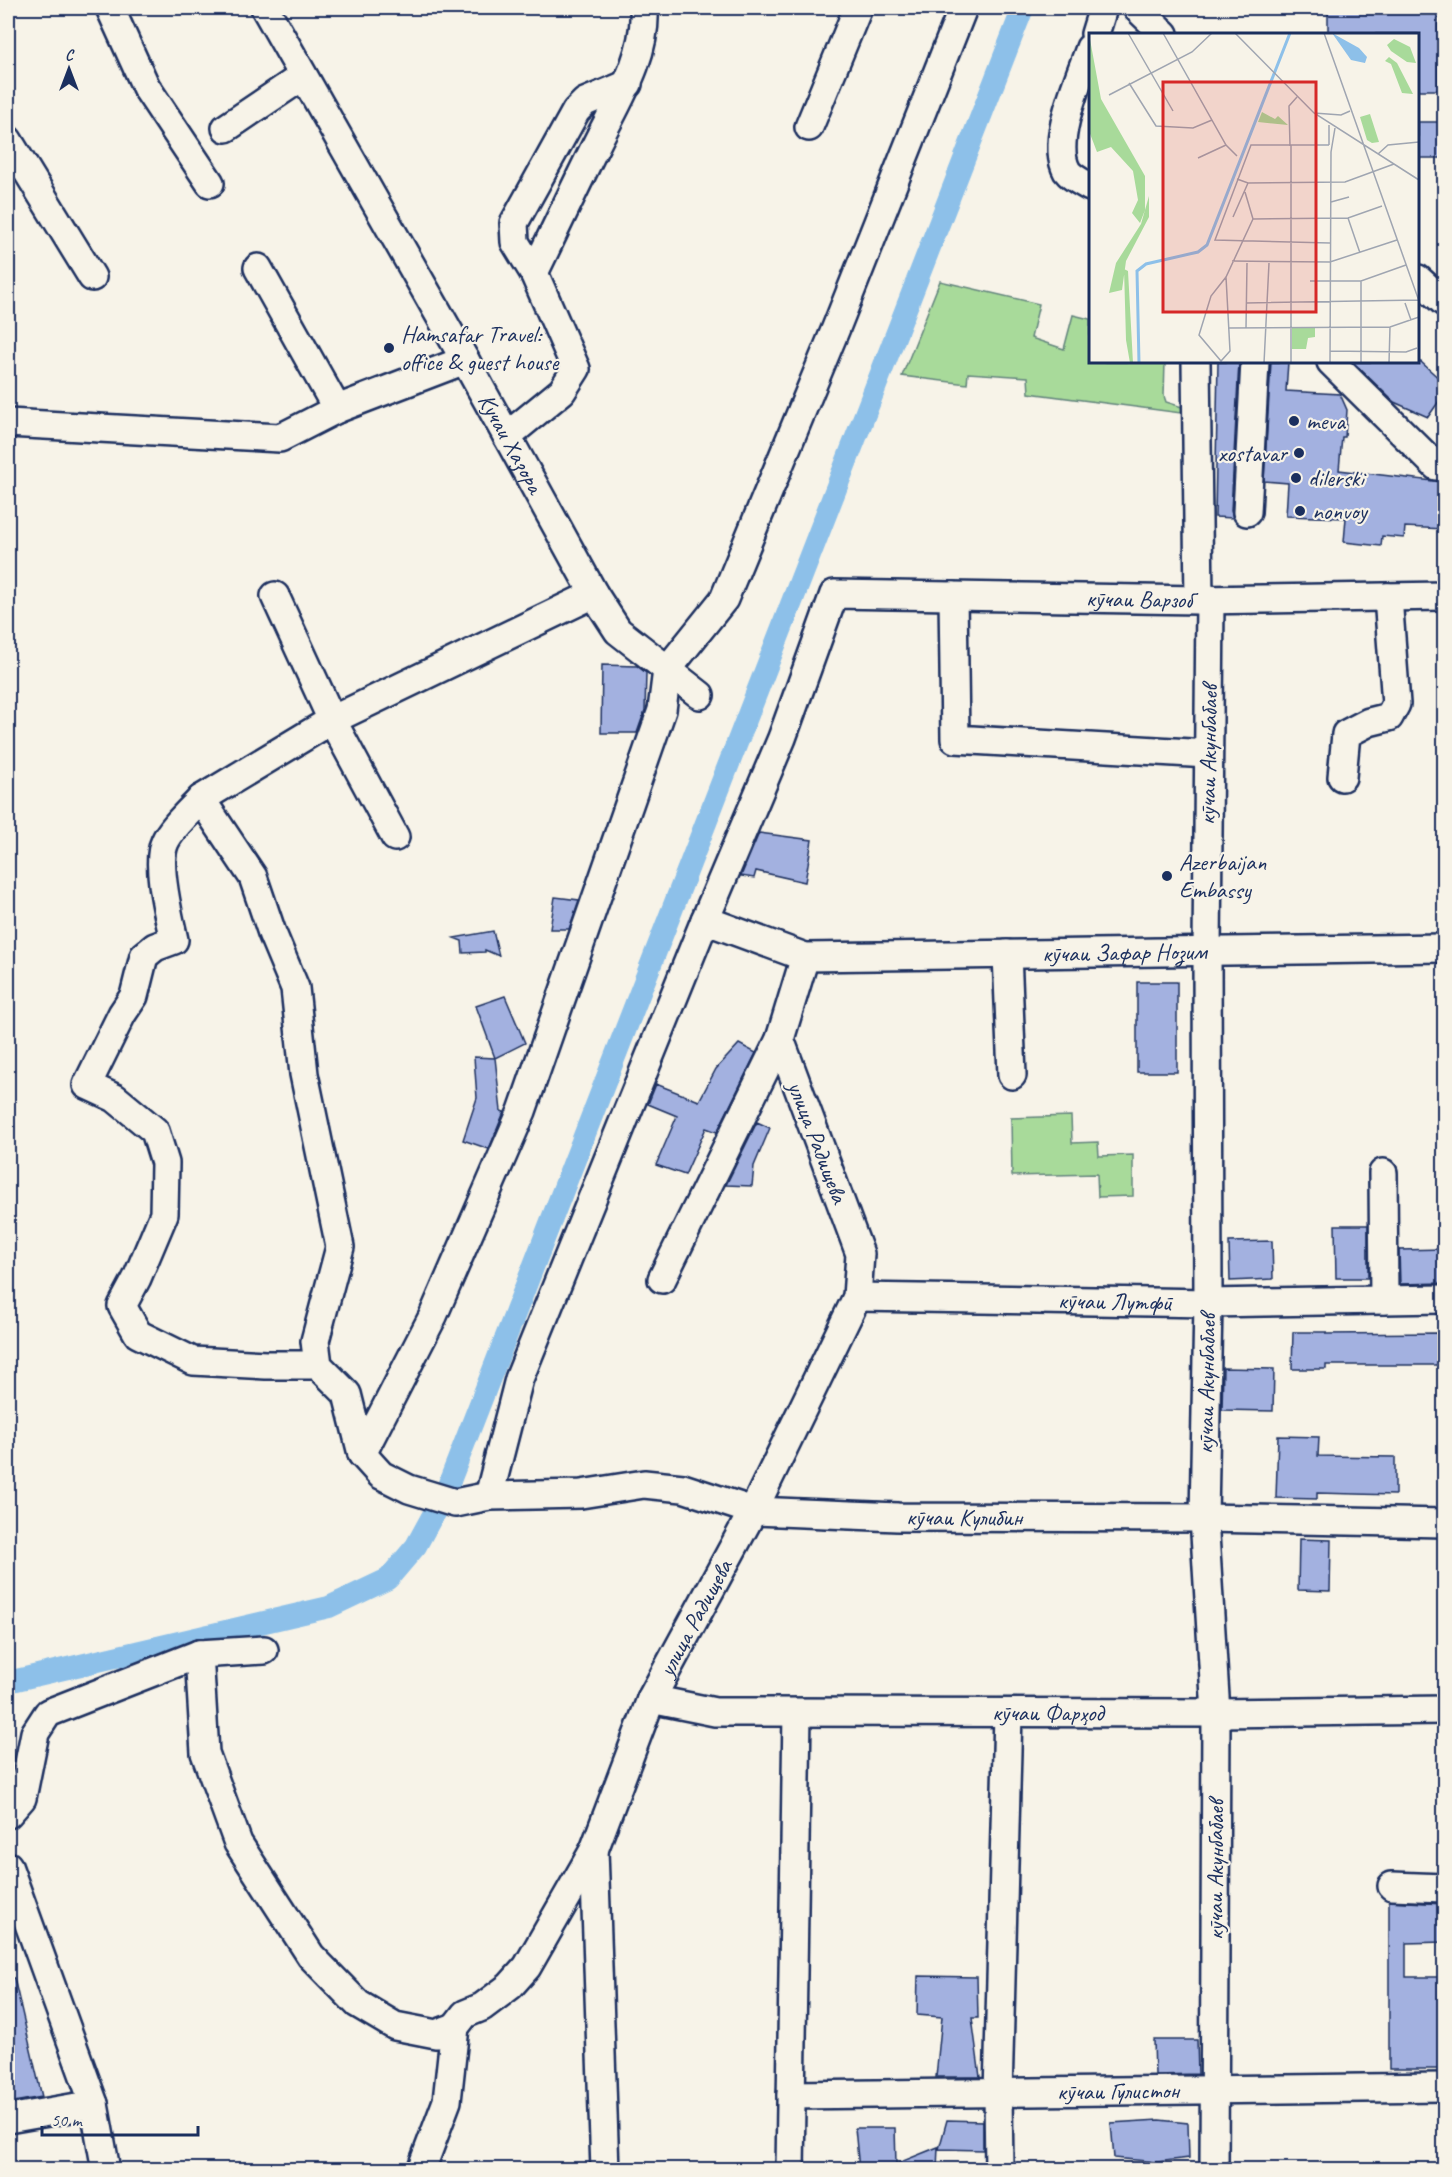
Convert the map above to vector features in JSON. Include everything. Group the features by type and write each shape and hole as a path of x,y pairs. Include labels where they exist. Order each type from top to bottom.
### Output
{"street":[{"path":"110,8 146,87 210,183"},
{"name":"Кучаи Хазора","path":"265,8 465,360 594,594 618,631 699,695"},
{"path":"534,273 609,118 628,84 645,26 644,8"},
{"path":"809,127 858,8"},
{"path":"362,1454 434,1316 522,1111 662,710 667,670 724,599 840,317 963,8"},
{"path":"1095,33 1103,8"},
{"path":"1137,8 1163,33"},
{"path":"1089,51 1063,124 1063,155 1068,171 1089,186"},
{"path":"226,128 303,76"},
{"path":"507,436 562,391 576,369 534,273 515,242 514,222 576,111 585,102 628,84"},
{"path":"8,140 92,277"},
{"path":"258,268 337,409"},
{"path":"8,423 280,438 337,409 465,360"},
{"name":"кӯчаи Акунбабаев","path":"1196,363 1208,754 1208,1303 1204,1518 1216,1713 1214,2169"},
{"path":"1247,512 1255,363"},
{"path":"1331,363 1436,466"},
{"path":"318,1365 193,1361 138,1334 122,1306 137,1278 164,1214 165,1163 155,1131 115,1098 87,1085 122,1014 134,996 144,956 155,947 174,940 164,888 162,859 164,843 201,799 332,720 594,594"},
{"name":"кӯчаи Варзоб","path":"705,920 782,738 834,594 1204,600 1444,596"},
{"path":"275,596 332,720 394,837"},
{"path":"953,596 955,739 1208,754"},
{"path":"1342,777 1346,734 1369,722 1389,717 1396,704 1388,597"},
{"path":"201,799 252,877 295,988 304,1074 340,1247 315,1341 318,1365 347,1394 362,1454"},
{"path":"489,1496 519,1379 705,920 805,957 780,1039 662,1279"},
{"name":"кӯчаи Зафар Нозим","path":"805,957 1444,948"},
{"path":"1007,954 1012,1075"},
{"name":"улица Радищева","path":"455,2027 465,2014 482,2007 510,1986 527,1967 594,1850 651,1699 753,1511 857,1297 860,1254 780,1039"},
{"path":"1383,1173 1384,1300"},
{"name":"кӯчаи Лутфӣ","path":"857,1297 1208,1303 1444,1299"},
{"name":"кӯчаи Кулибин","path":"362,1454 381,1475 409,1489 455,1503 489,1496 581,1494 644,1484 683,1488 753,1511 898,1517 1204,1518 1444,1523"},
{"path":"8,1814 22,1798 35,1733 48,1713 199,1654 264,1650"},
{"path":"199,1654 205,1752 238,1843 311,1956 358,2004 395,2026 436,2034 455,2027 447,2101 421,2169"},
{"name":"кӯчаи Фарҳод","path":"651,1699 715,1712 1216,1713 1444,1710"},
{"path":"790,2169 797,1713"},
{"path":"999,2169 998,2094 1008,1713"},
{"path":"594,1850 605,2169"},
{"path":"8,1866 94,2104 106,2169"},
{"path":"1392,1886 1444,1888"},
{"name":"кӯчаи Гулистон","path":"790,2095 1444,2087"},
{"path":"8,2119 94,2104"}],"green space":[{"path":"940,281 1039,304 1031,338 1064,349 1073,315 1089,319 1089,363 1165,363 1164,396 1166,402 1185,408 1181,413 1029,393 1028,377 968,373 967,384 902,376"},
{"path":"1071,1116 1072,1143 1098,1142 1099,1156 1133,1155 1133,1196 1098,1197 1097,1174 1012,1176 1011,1118"}],"building":[{"path":"1328,8 1438,8 1438,90 1419,90 1419,33 1328,33"},
{"path":"1419,122 1444,122 1444,158 1419,158"},
{"path":"1421,362 1444,383 1444,394 1428,417 1394,402 1354,363"},
{"path":"1218,363 1239,363 1231,511 1233,518 1215,517"},
{"path":"1271,363 1288,363 1286,391 1340,394 1347,410 1339,470 1444,481 1444,529 1405,527 1404,538 1382,536 1381,546 1344,542 1346,518 1286,516 1288,483 1264,481"},
{"path":"602,665 637,666 646,673 645,710 637,733 601,733"},
{"path":"759,833 812,840 805,882 756,871 754,878 741,876"},
{"path":"555,897 579,900 569,929 550,929"},
{"path":"493,931 499,956 485,950 485,952 463,953 462,941 454,938"},
{"path":"1137,982 1177,982 1177,1072 1137,1072"},
{"path":"505,996 525,1043 495,1058 476,1006"},
{"path":"739,1044 756,1053 717,1132 706,1128 685,1175 656,1165 677,1116 648,1104 656,1084 699,1101 716,1069"},
{"path":"474,1057 495,1058 501,1111 504,1112 489,1149 463,1140 477,1098"},
{"path":"757,1122 770,1128 754,1166 752,1186 726,1185"},
{"path":"1335,1225 1368,1225 1368,1278 1336,1278"},
{"path":"1272,1241 1273,1279 1230,1281 1229,1242"},
{"path":"1444,1249 1444,1283 1400,1284 1399,1250"},
{"path":"1293,1332 1438,1333 1438,1365 1326,1365 1326,1369 1292,1369"},
{"path":"1223,1368 1274,1369 1273,1411 1222,1410"},
{"path":"1278,1436 1319,1437 1318,1456 1395,1457 1395,1495 1317,1493 1317,1499 1276,1498"},
{"path":"1299,1539 1331,1540 1330,1591 1298,1590"},
{"path":"1389,1901 1444,1904 1444,1942 1406,1943 1406,1977 1444,1977 1444,2069 1389,2069"},
{"path":"918,1976 977,1977 978,2018 972,2018 980,2077 936,2077 942,2017 917,2015"},
{"path":"8,1978 14,1978 42,2097 8,2103"},
{"path":"1154,2040 1197,2040 1198,2074 1155,2075"},
{"path":"947,2120 983,2121 983,2150 939,2149"},
{"path":"1159,2120 1188,2123 1189,2158 1157,2162 1114,2158 1111,2123"},
{"path":"855,2128 895,2128 896,2164 938,2147 937,2169 859,2169"}],"waterway":[{"path":"8,1682 329,1607 388,1579 416,1546 446,1491 1023,8"}],"place":[{"name":"Hamsafar Travel: office & guest house","path":"389,348"},
{"name":"meva","path":"1294,421"},
{"name":"xostavar","path":"1299,453"},
{"name":"dilerski","path":"1296,478"},
{"name":"nonvoy","path":"1300,511"},
{"name":"Azerbaijan Embassy","path":"1167,876"}]}
